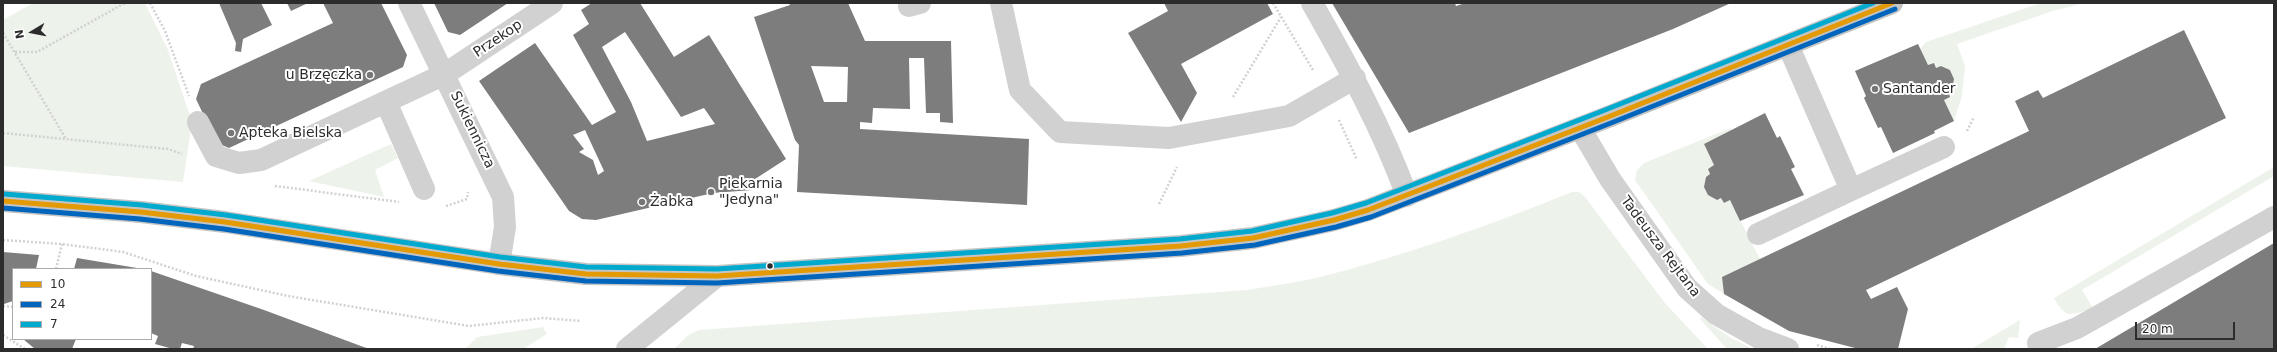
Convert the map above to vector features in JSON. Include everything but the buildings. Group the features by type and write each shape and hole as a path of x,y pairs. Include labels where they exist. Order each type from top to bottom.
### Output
{"main road":[{"path":"3,201 141,212 225,222 499,264 586,274 717,276 1181,246 1246,239 1334,220 1407,196 1892,3"}],"street":[{"name":"Sukiennicza","path":"409,3 445,74 503,197 505,227 499,264"},
{"name":"Przekop","path":"198,122 216,156 239,163 261,160 445,74 552,3"},
{"path":"1001,3 1020,90 1060,132 1169,138 1289,116 1355,78"},
{"path":"1312,3 1355,78 1389,149 1407,196"},
{"path":"1788,45 1851,190"},
{"path":"386,102 424,189"},
{"name":"Tadeusza Rejtana","path":"1580,128 1610,180 1687,288 1716,314 1759,338 1788,349"},
{"path":"1758,234 1944,147"},
{"path":"2038,343 2077,328 2274,217"},
{"path":"627,349 717,276"}],"path":[{"path":"15,52 37,52 125,3"},
{"path":"150,3 165,31 198,122"},
{"path":"3,33 66,139"},
{"path":"3,240 62,244 123,252 196,276 288,296 469,326 543,318 581,321"},
{"path":"56,268 62,244"},
{"path":"3,335 25,349"}],"shaded area":[{"path":"33,3 145,3 168,50 192,122 183,182 3,166 3,20"},
{"path":"2041,3 2084,3 2053,11 1957,44 1965,66 1962,96 1954,121 1944,100 1950,97 1948,91 1952,89 1954,79 1951,70 1941,66 1936,68 1934,63 1928,65 1920,49 1926,42"},
{"path":"1731,128 1732,131 1704,144 1714,165 1708,169 1710,174 1706,177 1706,191 1716,200 1721,198 1724,203 1730,200 1760,259 1722,277 1724,294 1708,284 1635,180 1637,170 1644,163"},
{"path":"391,144 398,158 375,170 384,197 309,181"},
{"path":"2274,167 2274,176 2082,290 2093,308 2070,314 2062,310 2058,305 2054,298"},
{"path":"1572,192 1579,192 1585,197 1665,303 1708,349 674,349 688,335 699,330 1247,290 1290,283 1316,278 1414,250 1509,217"},
{"path":"1701,317 1731,338 1753,349 1727,349 1700,319"},
{"path":"2020,320 2018,338 2009,337 2004,349 1971,349"},
{"path":"543,327 547,334 523,349 465,349 477,337"}],"transit line":[{"name":"7","path":"4,194 142,205 226,215 500,257 586,267 717,269 1180,239 1252,231 1332,213 1366,203 1873,3"},
{"name":"10","path":"3,201 141,212 225,222 499,264 586,274 717,276 1181,246 1253,238 1334,220 1368,210 1608,117 1892,3"},
{"name":"24","path":"3,208 140,219 224,229 498,271 586,281 717,283 1182,253 1255,245 1336,227 1371,217 1895,9"}],"place":[{"name":"u Brzęczka","path":"370,75"},
{"name":"Santander","path":"1875,89"},
{"name":"Apteka Bielska","path":"231,133"},
{"name":"Piekarnia \"Jedyna\"","path":"711,192"},
{"name":"Żabka","path":"642,202"}]}
